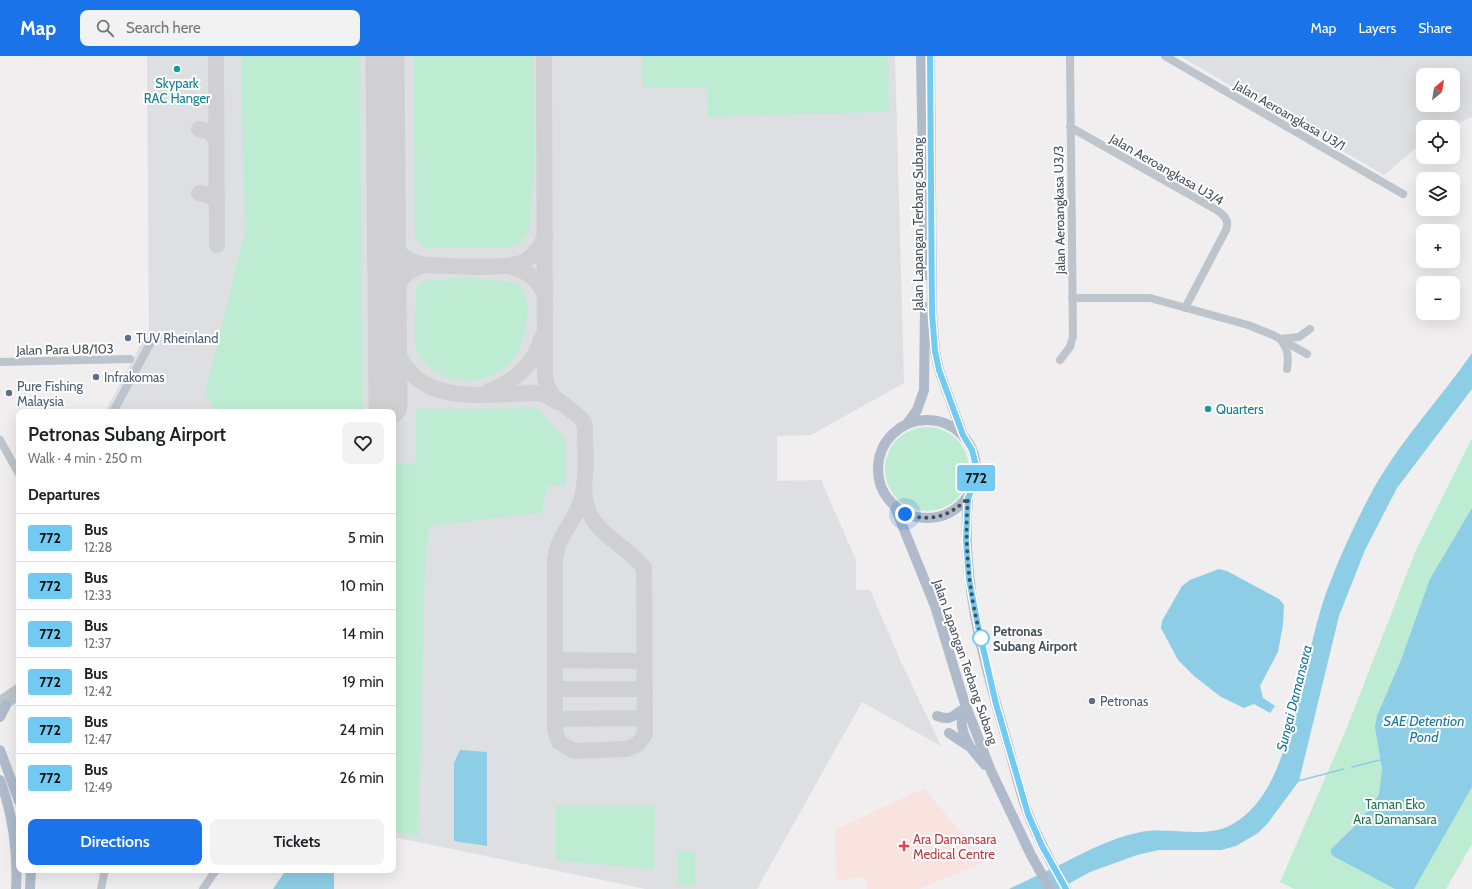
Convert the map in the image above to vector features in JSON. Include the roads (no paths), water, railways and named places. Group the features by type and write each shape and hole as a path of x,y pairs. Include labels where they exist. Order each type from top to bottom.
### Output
{"main road":[{"name":"Jalan Lapangan Terbang Subang","path":"906,425 917,410 924,390 926,348 921,56"},
{"name":"Jalan Lapangan Terbang Subang","path":"930,56 932,313 935,351 939,370 963,435"},
{"path":"921,420 936,421 951,426 963,435 972,450 977,470 975,482 968,498 958,508 946,515 933,518 918,518 905,514 894,506 885,495 880,482 879,462 886,442 895,432 906,425 921,420"},
{"name":"Jalan Lapangan Terbang Subang","path":"968,498 966,540 969,579 975,613 996,704 1028,814 1042,846 1066,889"},
{"name":"Jalan Lapangan Terbang Subang","path":"894,506 935,606 964,705 991,771 1031,855 1050,889"},
{"path":"0,717 2,705"},
{"path":"937,716 947,719 952,718 964,705"},
{"path":"964,705 951,730 970,747 991,771"},
{"path":"964,705 961,726 970,747"},
{"path":"0,750 16,793"},
{"path":"0,780 13,826 16,854"},
{"path":"16,889 17,873"},
{"path":"30,889 31,873"}],"street":[{"name":"Jalan Aeroangkasa U3/3","path":"1060,360 1067,353 1072,342 1070,56"},
{"name":"Jalan Aeroangkasa U3/1","path":"1165,56 1403,194"},
{"name":"Jalan Aeroangkasa U3/4","path":"1070,128 1215,210 1226,218 1228,226 1184,308"},
{"path":"1072,298 1142,297 1248,325 1280,339 1307,354"},
{"path":"1280,339 1299,337 1310,329"},
{"path":"1280,339 1286,347 1289,356 1287,369"},
{"path":"115,409 152,340"},
{"name":"Jalan Para U8/103","path":"0,362 130,360"},
{"path":"0,440 16,469"},
{"path":"2,705 16,690"},
{"path":"2,705 16,698"},
{"path":"101,889 104,873"},
{"path":"204,889 214,873"}],"water":[{"path":"1472,353 1472,389 1397,488 1365,550 1339,616 1299,781 1268,823 1258,833 1236,846 1221,850 1159,850 1137,855 1090,872 1059,889 1009,889 1118,838 1141,832 1204,832 1228,827 1239,820 1258,801 1266,790 1283,752 1296,712 1314,633 1323,602 1355,524 1391,460"},
{"name":"SAE Detention Pond","path":"1472,508 1472,787 1414,889 1395,889 1333,856 1331,849 1351,830 1371,807 1379,794 1382,769 1375,727 1377,716 1401,660 1430,579"},
{"path":"1219,569 1227,571 1279,599 1284,605 1283,625 1278,652 1260,686 1263,698 1275,706 1270,713 1254,704 1244,708 1221,697 1194,676 1178,660 1161,628 1162,621 1182,586 1190,580"},
{"path":"460,750 487,752 487,846 454,841 454,763"},
{"path":"284,873 334,873 334,889 273,889"}],"waterway":[{"path":"1352,767 1380,760"},
{"path":"1298,781 1344,769"}],"place":[{"name":"Skypark RAC Hanger","path":"177,69"},
{"name":"TUV Rheinland","path":"128,338"},
{"name":"Infrakomas","path":"96,377"},
{"name":"Pure Fishing Malaysia","path":"9,393"},
{"name":"Quarters","path":"1208,409"},
{"name":"Petronas Subang Airport","path":"981,638"},
{"name":"Petronas","path":"1092,701"},
{"name":"Ara Damansara Medical Centre","path":"904,846"}],"water label":[{"name":"Sungai Damansara","path":"1294,698"}],"park label":[{"name":"Taman Eko Ara Damansara","path":"1395,812"}]}
